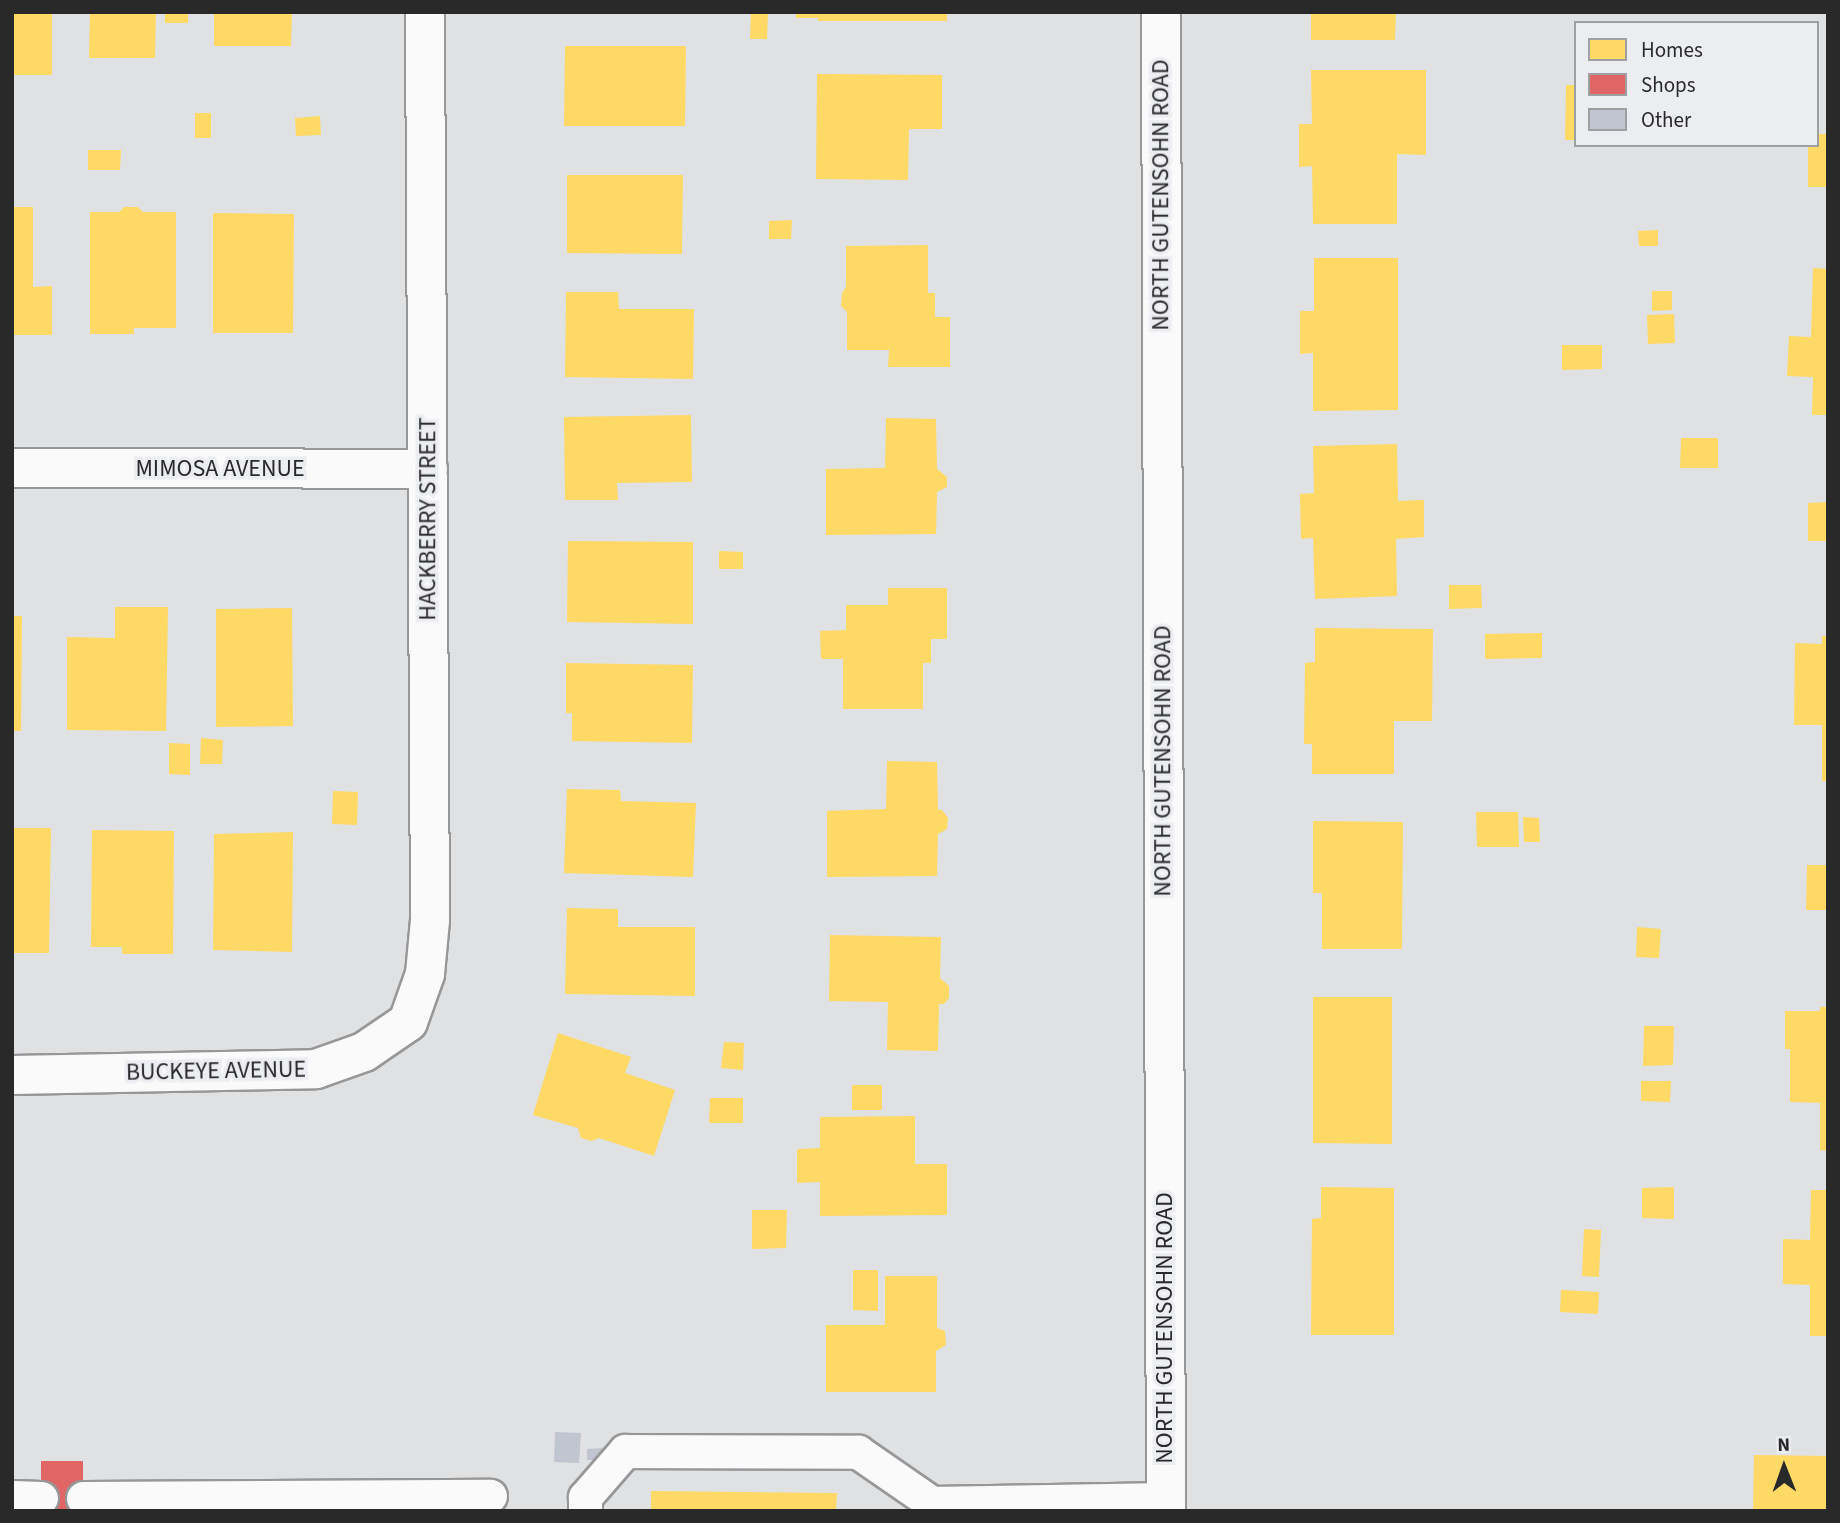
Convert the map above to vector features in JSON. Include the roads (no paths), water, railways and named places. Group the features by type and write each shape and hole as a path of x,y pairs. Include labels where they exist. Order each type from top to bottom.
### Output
{"street":[{"name":"HACKBERRY STREET","path":"408,1022 425,974 430,920 425,12"},
{"name":"NORTH GUTENSOHN ROAD","path":"1161,12 1166,1505"},
{"name":"MIMOSA AVENUE","path":"12,468 428,469"},
{"name":"BUCKEYE AVENUE","path":"12,1075 316,1069 364,1052 408,1022"}],"lane":[{"path":"585,1511 585,1497 625,1451 858,1452 932,1503 985,1506 1166,1505"},
{"path":"83,1498 265,1504 490,1496"}]}
